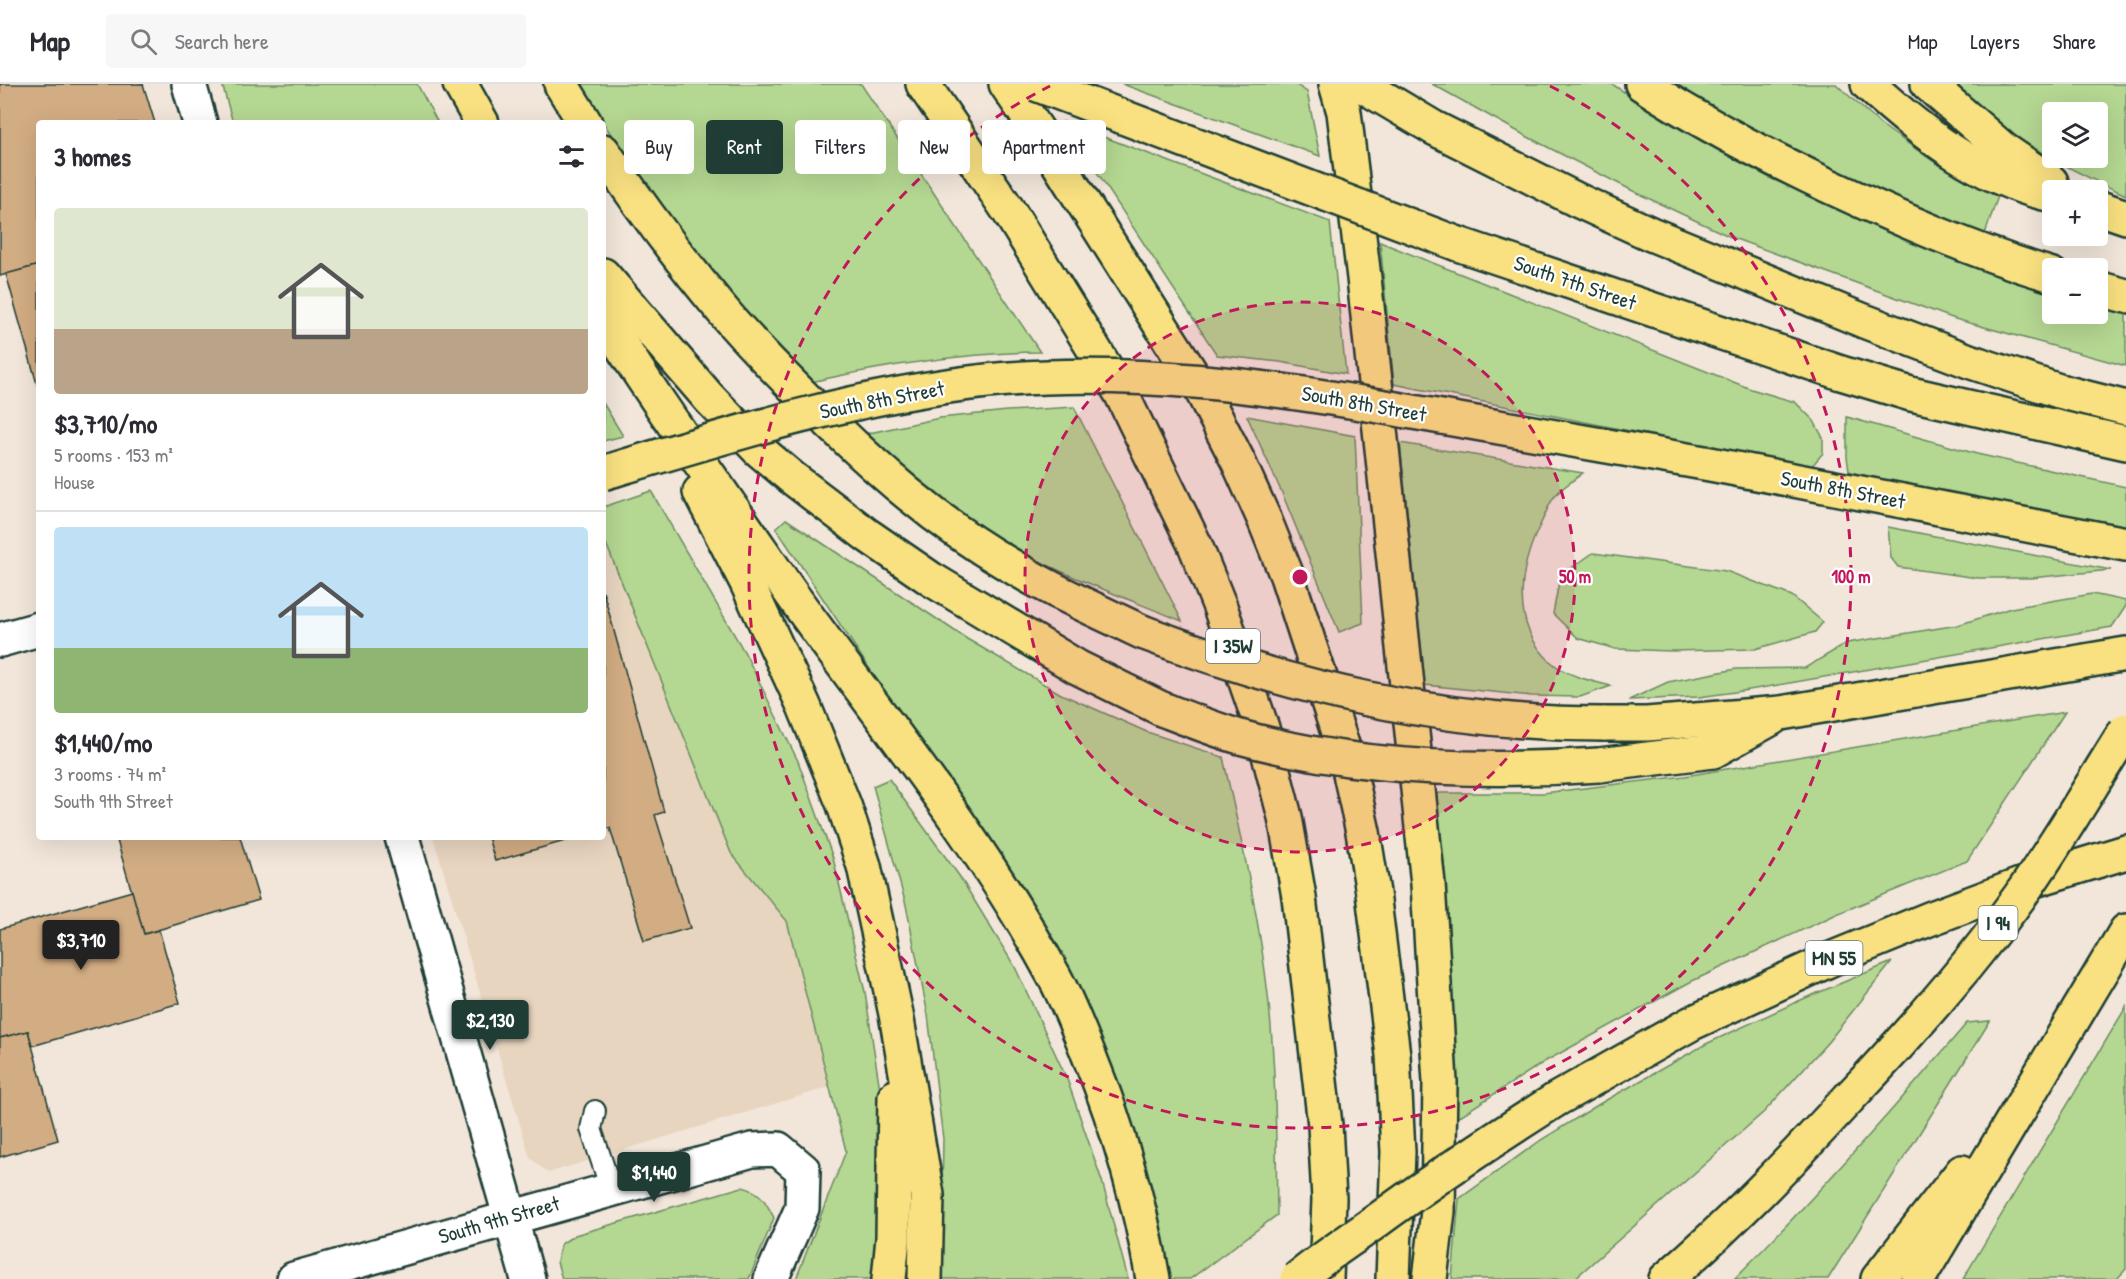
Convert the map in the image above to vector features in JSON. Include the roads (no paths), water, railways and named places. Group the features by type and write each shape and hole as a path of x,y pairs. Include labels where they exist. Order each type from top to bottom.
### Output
{"highway":[{"path":"460,84 480,120"},
{"path":"561,84 583,120"},
{"name":"I 35W","path":"923,84 1010,213 1121,393 1195,545 1220,607 1262,728 1285,817 1303,931 1325,1125 1329,1199 1326,1279"},
{"path":"1006,84 1201,389 1238,461 1287,576 1347,760 1363,832 1373,893 1393,1054 1398,1152 1393,1279"},
{"name":"South 7th Street","path":"1036,84 1458,243 1720,333 1891,388 2126,443"},
{"path":"1336,84 1344,112 1364,278 1428,884 1440,1082 1437,1211 1430,1279"},
{"path":"1359,84 1434,128 1577,200 1651,234 1969,361 2059,391 2126,408"},
{"path":"1642,84 1743,143 1875,208 1968,246 2042,272"},
{"path":"1868,84 1932,138 1981,167 2028,190 2042,193"},
{"path":"1928,84 2004,150 2048,180"},
{"path":"606,155 644,209 723,311 793,386 881,472 945,522 1008,565 1142,632 1240,667 1386,704 1492,720 1555,724 1647,724 1781,713 2126,654"},
{"path":"2108,211 2126,217"},
{"path":"606,278 709,398 759,450 807,489 894,554 992,616 1077,667 1162,709 1240,737 1290,748 1370,762 1484,770 1599,765 1713,751 1781,713"},
{"path":"2108,291 2126,297"},
{"path":"606,322 635,369 814,626 912,756 997,882 1055,978 1074,1018 1108,1104 1128,1165 1154,1279"},
{"path":"635,369 747,583 804,706 844,805 864,866 896,1014 927,1195 925,1279"},
{"name":"South 8th Street","path":"606,472 734,434 842,407 941,388 985,381 1027,378 1142,377 1314,394 1710,464 2126,544"},
{"name":"I 94","path":"1666,1279 1723,1228 1804,1148 1928,1011 2020,896 2126,730"},
{"name":"MN 55","path":"1297,1279 1412,1194 1490,1142 1557,1099 1692,1023 1831,959 1929,919 2031,881 2126,852"},
{"path":"1918,1279 2126,931"},
{"path":"889,1279 893,1238 896,1014"},
{"path":"1878,1279 2047,1065"}],"street":[{"path":"189,84 199,120"},
{"path":"0,640 36,630"},
{"path":"403,840 528,1279"},
{"name":"South 9th Street","path":"294,1279 752,1150 778,1149 803,1170 802,1208 771,1279"}],"lane":[{"path":"595,1111 591,1129 611,1189"}]}
